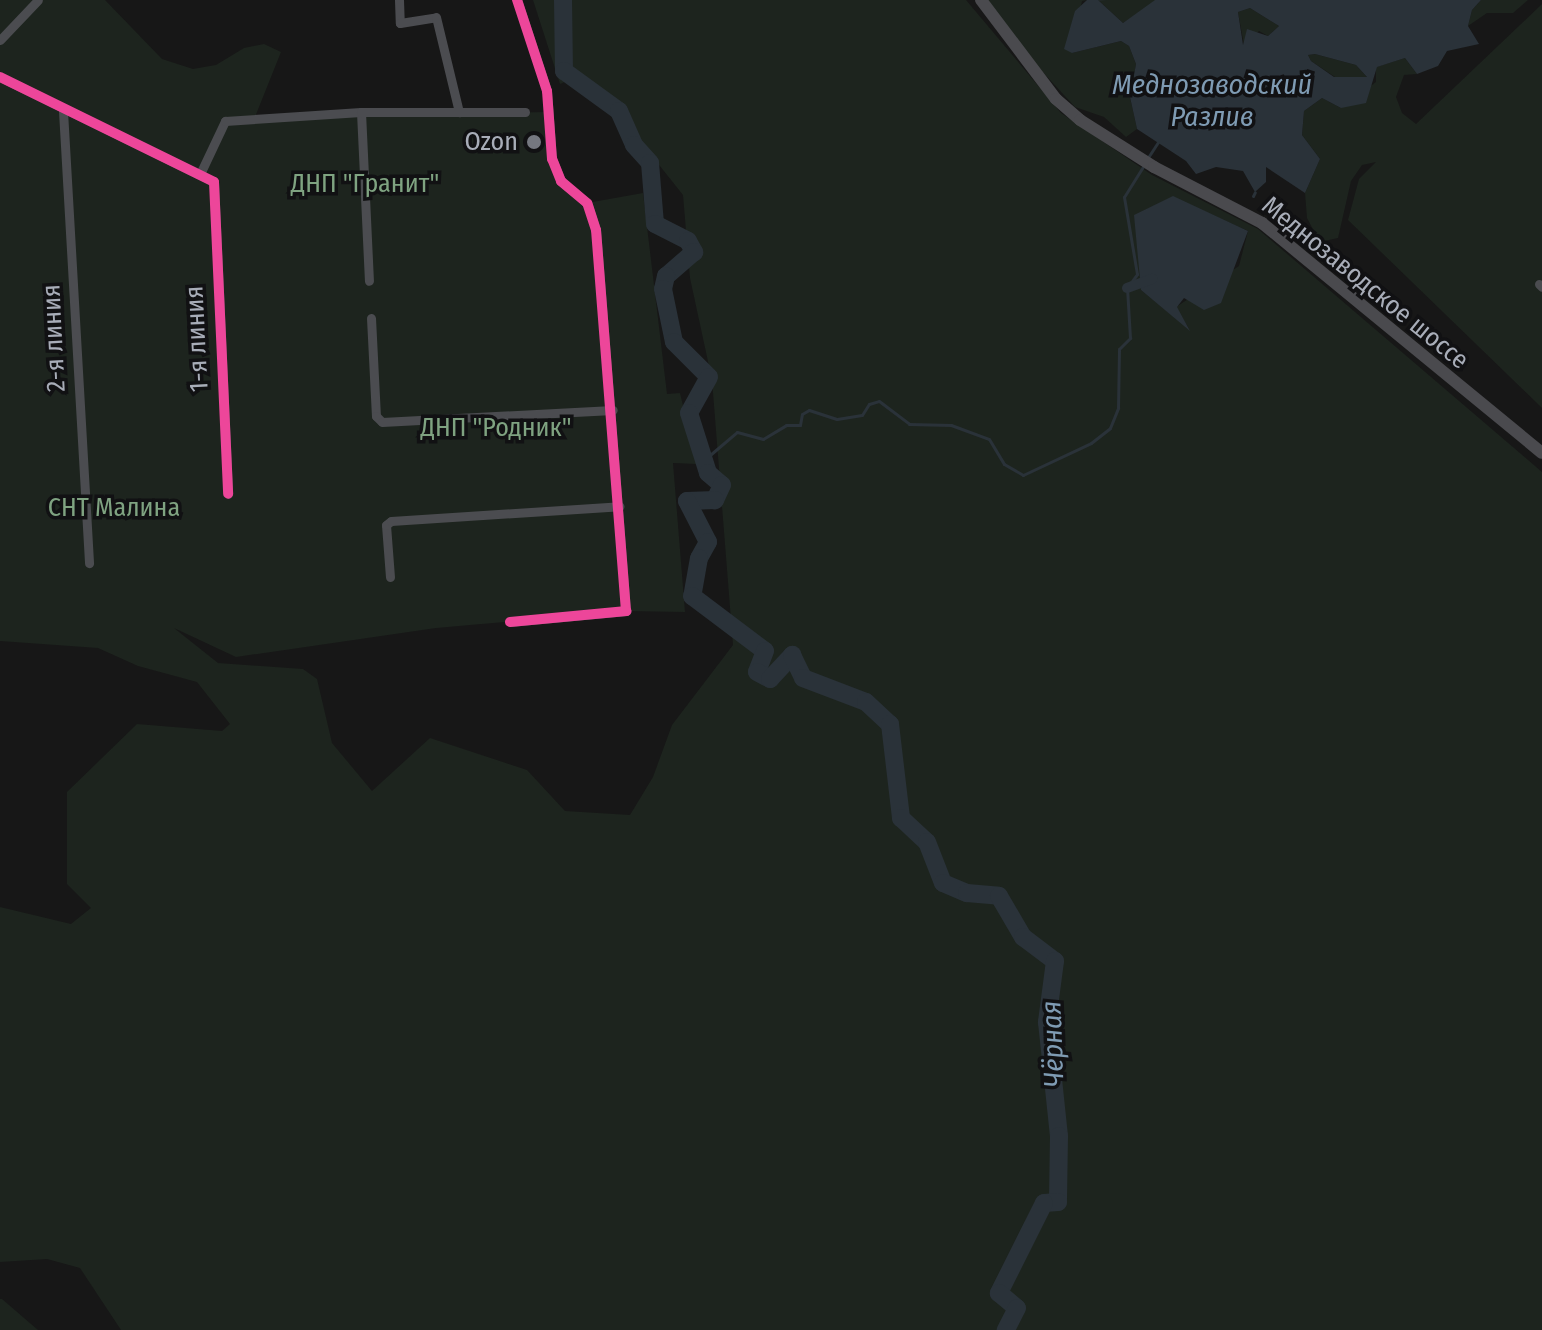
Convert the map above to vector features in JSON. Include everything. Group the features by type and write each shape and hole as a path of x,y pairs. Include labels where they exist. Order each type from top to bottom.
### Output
{"main road":[{"name":"Меднозаводское шоссе","path":"981,0 1056,99 1154,167 1262,223 1542,453"}],"street":[{"path":"0,40 38,0"},
{"path":"399,0 400,23 436,17 459,112"},
{"path":"510,622 626,611 613,410 593,215 561,181 552,159 547,91 517,0"},
{"path":"0,77 63,111 200,174 225,121 361,112 547,112"},
{"name":"2-я линия","path":"63,111 89,563"},
{"path":"361,112 369,281"},
{"name":"1-я линия","path":"200,174 214,182 228,494"},
{"path":"371,318 376,416 382,422 613,410"},
{"path":"390,577 386,525 391,521 620,506"}],"green space":[{"path":"0,0 105,0 162,59 193,69 216,65 244,48 264,44 281,52 255,117 548,112 561,182 587,203 643,193 667,394 680,393 697,464 673,463 685,612 626,611 436,628 236,657 174,628 218,663 303,669 317,679 332,743 372,791 430,738 527,770 565,811 630,815 653,777 672,725 733,645 712,380 690,278 683,195 644,146 623,106 582,75 560,84 533,0 966,0 1061,113 1152,175 1258,229 1542,472 1542,1330 121,1330 80,1268 47,1259 0,1262 0,907 71,924 91,908 67,884 67,792 137,724 222,731 230,724 197,682 138,666 98,648 0,641","holes":["1173,197 1248,231 1239,266 1176,307 1189,329 1141,290 1143,211"]},
{"path":"988,0 1087,0 1082,1 1072,53 1121,41 1129,46 1136,64 1130,97 1137,129 1126,137 1104,117 1075,107 1028,56"},
{"path":"1098,0 1155,0 1156,2 1123,23"},
{"path":"1481,0 1528,0 1513,13 1487,13 1468,26 1472,10"},
{"path":"1542,4 1542,408 1348,220 1359,179 1376,162 1362,165 1351,181 1338,238 1324,241 1317,237 1307,218 1305,193 1320,159 1302,135 1304,111 1322,98 1341,108 1376,82 1376,67 1405,58 1417,74 1404,75 1396,97 1402,113 1416,124"},
{"path":"1250,8 1279,26 1268,36 1259,31 1244,45 1238,12"},
{"path":"1315,54 1356,65 1367,77 1335,77 1311,61 1308,55"},
{"path":"2,1299 38,1330 0,1330"}],"water":[{"name":"Меднозаводский Разлив","path":"1087,0 1098,0 1123,23 1155,0 1481,0 1472,10 1468,26 1479,44 1447,51 1438,66 1417,74 1405,58 1377,67 1366,103 1341,108 1322,98 1304,111 1302,135 1320,159 1305,193 1266,167 1266,182 1255,192 1243,171 1216,167 1196,174 1186,161 1137,129 1130,97 1136,64 1129,46 1121,41 1072,53 1064,49 1075,11","holes":["1250,8 1279,26 1268,36 1247,29 1243,45 1238,12","1315,54 1356,65 1367,77 1334,77 1311,61 1308,55"]},
{"path":"1173,196 1248,231 1221,303 1204,310 1184,298 1177,307 1190,331 1141,290 1134,215"}],"waterway":[{"name":"Чёрная","path":"563,0 564,71 619,111 634,145 650,163 655,224 688,241 694,252 666,276 663,289 674,342 709,377 689,413 708,473 722,485 715,500 687,501 708,542 699,558 692,596 765,651 757,672 770,679 792,655 803,678 866,702 890,724 901,818 927,842 943,883 967,893 999,896 1023,937 1055,961 1047,1022 1059,1136 1058,1202 1044,1203 999,1293 1017,1308 1006,1330"},
{"path":"1147,159 1158,142"},
{"path":"704,460 737,432 763,439 786,425 800,425 802,414 809,410 837,419 862,415 869,404 879,401 909,424 951,425 989,439 1004,464 1023,475 1091,443 1110,428 1118,408 1119,349 1130,338 1127,288 1137,274 1124,197 1143,166"},
{"path":"1253,196 1255,192"},
{"path":"1127,288 1152,279"}],"cycle path":[{"path":"510,622 626,611 596,230 587,203 561,181 552,159 547,91 517,0"},
{"path":"0,77 214,182 228,494"}],"place":[{"name":"Ozon","path":"534,142"}],"park label":[{"name":"ДНП \"Гранит\"","path":"365,184"},
{"name":"ДНП \"Родник\"","path":"496,428"},
{"name":"СНТ Малина","path":"114,508"}]}
